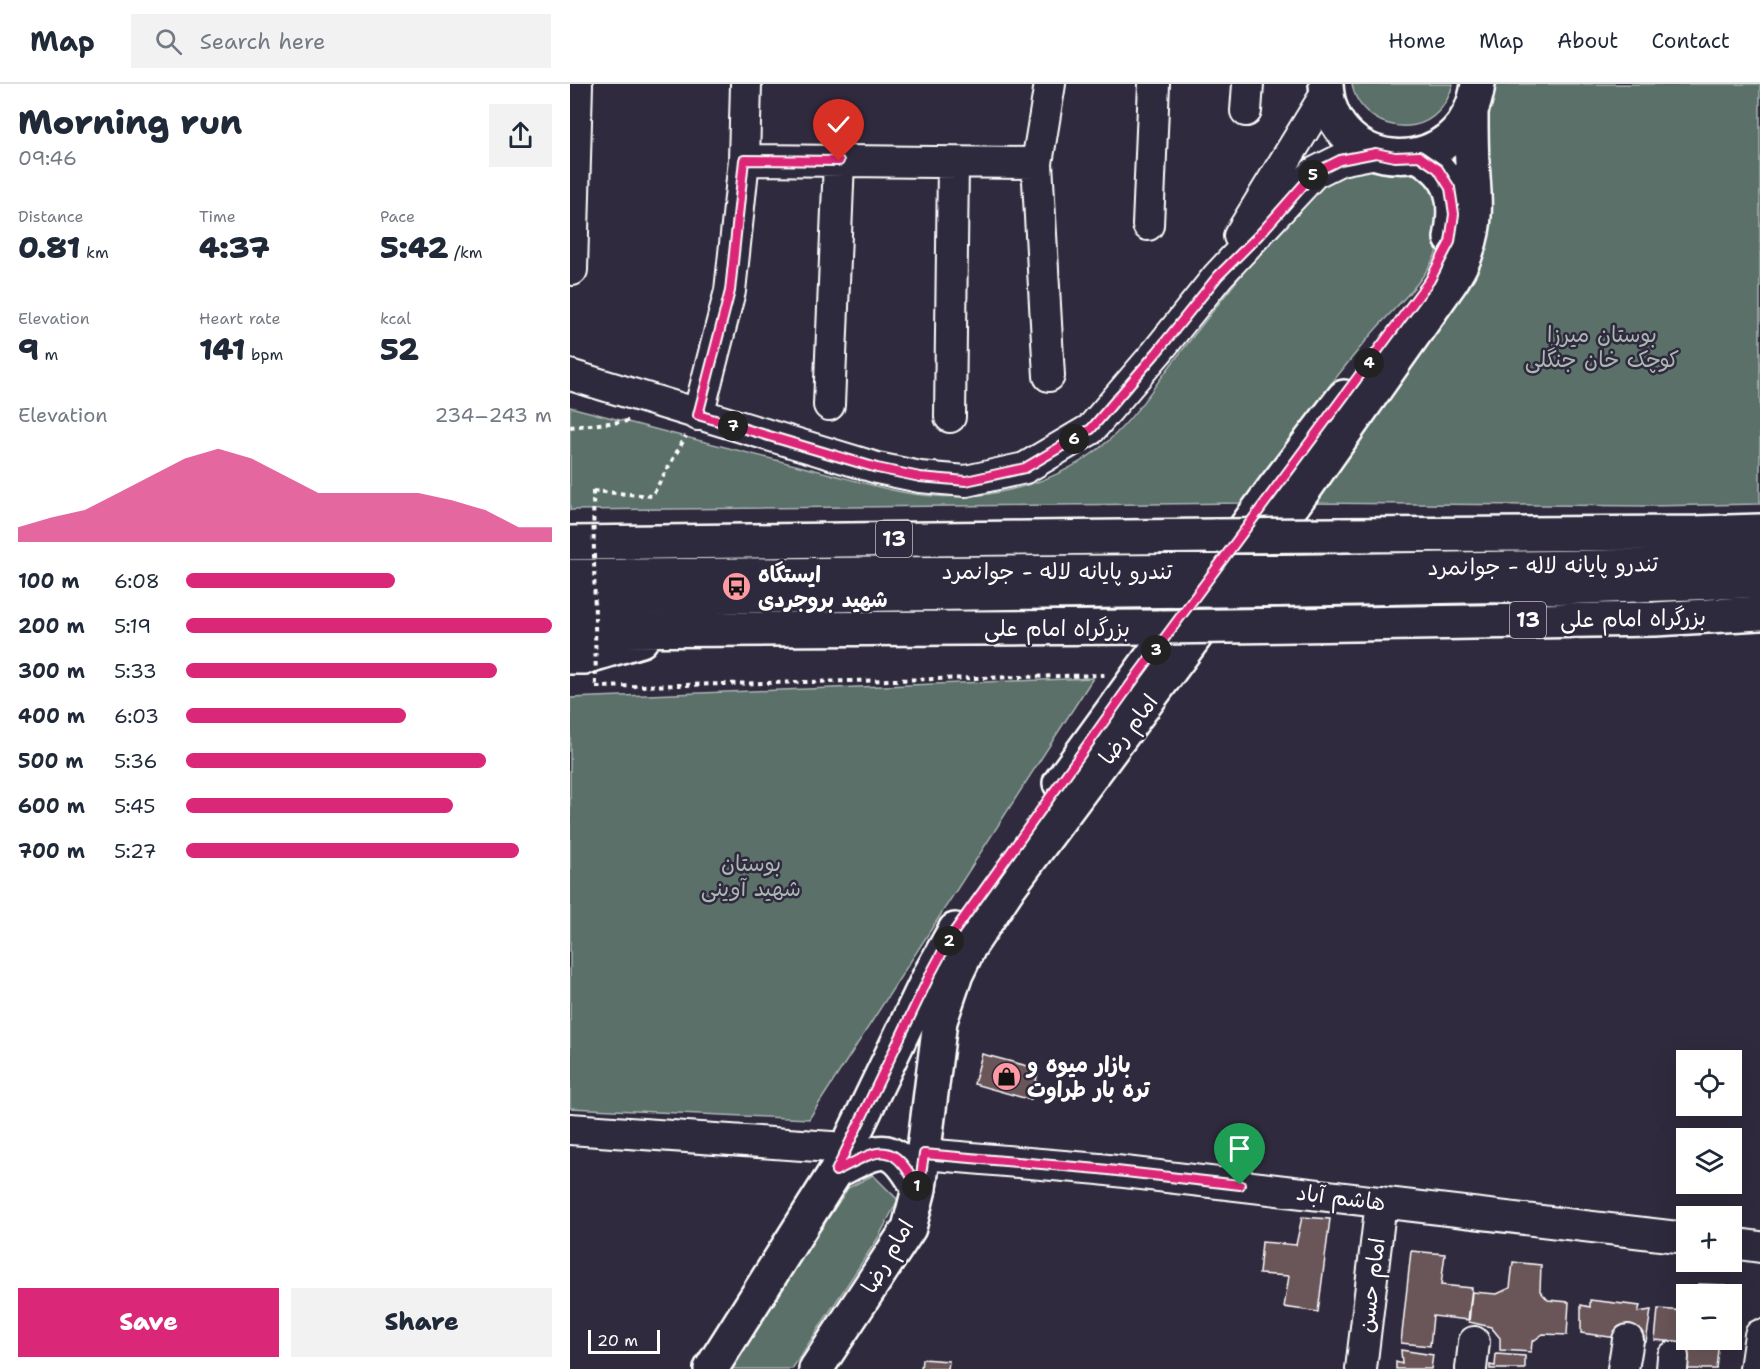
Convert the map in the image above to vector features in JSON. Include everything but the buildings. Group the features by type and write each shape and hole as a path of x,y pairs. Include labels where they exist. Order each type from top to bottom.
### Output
{"main road":[{"path":"1327,88 1330,108 1341,127 1357,143 1376,153 1395,157 1419,156 1453,137 1467,121 1475,97"},
{"name":"امام رضا","path":"816,1369 909,1228 919,1189 940,1021 956,974 969,947 1009,887 1169,675 1361,411 1461,264 1473,229 1476,207 1472,162 1475,97"},
{"name":"امام رضا","path":"711,1369 841,1159 951,936 1138,674 1417,298 1442,259 1450,242 1453,225 1453,199 1445,178 1430,162 1419,156"},
{"name":"13","path":"570,543 1760,531"},
{"name":"بزرگراه امام علی","path":"570,630 1161,627 1655,619 1760,613"},
{"path":"1655,619 1760,630"},
{"path":"570,657 585,657 675,630"},
{"path":"841,1159 873,1152 891,1154 905,1165 919,1189"}],"street":[{"path":"572,270 577,84"},
{"path":"698,415 730,291 744,160 746,84"},
{"path":"1049,376 1037,163 1050,84"},
{"path":"1148,225 1155,84"},
{"path":"1218,276 1247,221 1327,88"},
{"path":"570,375 877,468 920,477 966,481 1025,468 1091,429 1218,276 1260,234 1314,173 1340,160 1376,153"},
{"path":"744,160 1037,163"},
{"path":"829,405 839,161"},
{"path":"950,417 953,163"},
{"name":"تندرو پایانه لاله - جوانمرد","path":"570,575 1164,581 1278,580 1760,560"},
{"path":"1278,580 1569,589 1760,582"},
{"path":"570,600 1164,581"},
{"path":"570,1129 841,1159"},
{"name":"هاشم آباد","path":"924,1154 1099,1169 1676,1237"},
{"name":"امام حسن","path":"1361,1369 1381,1202"},
{"path":"1742,1245 1760,1247"},
{"path":"1755,1369 1760,1335"},
{"path":"1623,1369 1628,1340"}],"path":[{"path":"698,415 652,496 593,491 596,687 1138,674"}],"green space":[{"path":"1352,84 1453,84 1443,106 1427,121 1401,126 1387,124 1364,109 1356,98"},
{"name":"بوستان میرزا کوچک خان جنگلی","path":"1490,84 1760,84 1760,504 1648,506 1304,503 1451,291"},
{"path":"1357,166 1408,168 1435,183 1440,226 1437,251 1416,286 1369,337 1305,418 1247,503 570,510 570,407 873,486 920,495 981,495 1027,485 1049,477 1090,455 1118,432 1300,201 1308,193"},
{"name":"بوستان شهید آوینی","path":"1093,678 809,1119 570,1108 570,698"},
{"path":"873,1175 898,1200 878,1238 792,1369 729,1369 848,1188"}],"place":[{"name":"ایستگاه شهید بروجردی","path":"737,587"},
{"name":"بازار میوه و تره‌ بار طراوت","path":"1006,1077"}],"route":[{"path":"839,161 744,160 730,291 698,415 877,468 920,477 966,481 1025,468 1091,429 1218,276 1260,234 1314,173 1340,160 1376,153 1395,157 1419,156 1438,169 1450,188 1454,214 1450,242 1430,280 1138,674 951,936 836,1171 873,1152 891,1154 905,1165 919,1189 924,1154 1099,1169 1240,1185"}]}
